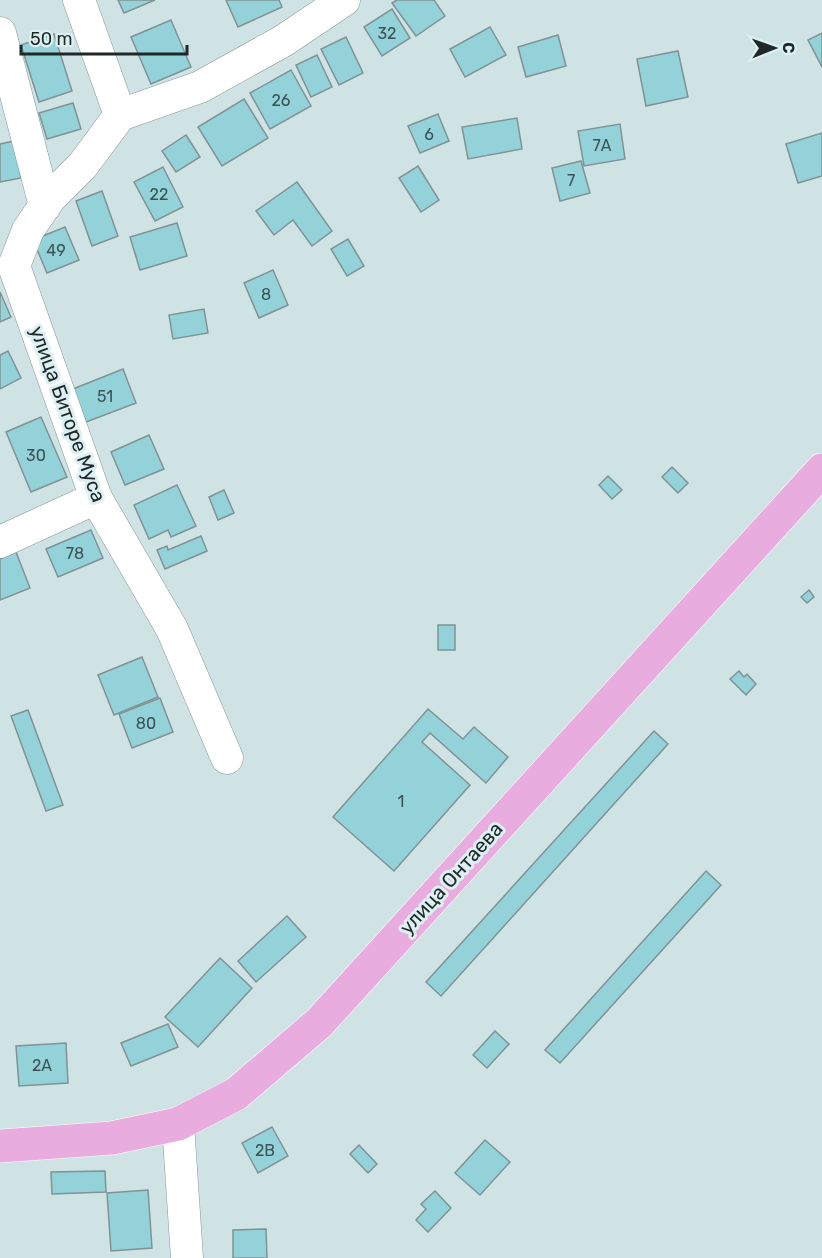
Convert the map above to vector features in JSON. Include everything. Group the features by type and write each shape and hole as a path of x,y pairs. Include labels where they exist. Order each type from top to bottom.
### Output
{"main road":[{"name":"улица Онтаева","path":"0,1146 111,1138 178,1124 236,1094 319,1023 822,470"}],"street":[{"path":"79,0 120,115 200,87 283,41 344,0"},
{"path":"0,33 47,202"},
{"name":"улица Биторе Муса","path":"120,115 83,165 47,202 28,230 14,267 96,498 172,629 227,758"},
{"path":"0,542 96,498"},
{"path":"178,1124 187,1258"}],"building":[{"path":"118,0 155,0 124,13"},
{"path":"226,0 279,0 282,7 238,27"},
{"path":"397,0 434,0 445,16 416,36 392,3"},
{"path":"392,9 410,38 382,56 364,27"},
{"path":"171,20 191,67 151,84 131,37"},
{"path":"490,27 506,55 465,77 450,49"},
{"path":"822,33 822,67 808,40"},
{"path":"54,34 72,91 39,102 21,45"},
{"path":"558,35 566,66 526,77 518,47"},
{"path":"346,37 363,73 339,85 321,49"},
{"path":"678,51 688,97 646,106 637,59"},
{"path":"317,55 332,87 311,97 296,65"},
{"path":"291,70 311,106 270,129 250,93"},
{"path":"244,99 268,138 222,166 198,127"},
{"path":"73,103 81,129 47,139 39,113"},
{"path":"438,114 449,141 420,153 408,126"},
{"path":"517,118 522,149 468,159 462,127"},
{"path":"620,124 625,159 584,166 578,131"},
{"path":"822,133 822,176 798,183 786,144"},
{"path":"186,135 200,157 176,172 162,151"},
{"path":"14,141 21,178 0,182 0,144"},
{"path":"581,161 590,193 560,201 552,168"},
{"path":"418,166 439,200 421,212 399,178"},
{"path":"163,167 183,207 155,221 134,182"},
{"path":"297,182 332,231 312,246 293,220 274,235 256,211"},
{"path":"102,191 118,236 92,246 76,201"},
{"path":"177,223 187,256 140,270 130,237"},
{"path":"65,227 79,260 47,273 33,240"},
{"path":"348,239 364,266 347,276 331,249"},
{"path":"273,270 288,305 259,318 244,283"},
{"path":"0,292 11,317 0,322"},
{"path":"204,309 208,333 173,339 169,315"},
{"path":"8,351 21,378 0,389 0,355"},
{"path":"123,369 136,403 86,422 73,389"},
{"path":"41,417 67,477 31,492 6,432"},
{"path":"149,435 164,469 125,485 111,452"},
{"path":"672,467 688,483 678,493 662,477"},
{"path":"608,476 622,490 612,499 599,485"},
{"path":"177,485 196,526 171,537 168,530 149,539 134,505"},
{"path":"224,490 234,513 218,520 209,497"},
{"path":"91,530 103,558 58,577 46,549"},
{"path":"201,536 207,551 165,569 157,550 167,546 168,550"},
{"path":"16,552 30,588 0,600 0,559"},
{"path":"809,590 814,597 807,603 801,597"},
{"path":"438,625 455,625 455,650 438,650"},
{"path":"142,657 158,697 114,715 98,675"},
{"path":"739,671 744,677 747,674 756,684 746,695 730,679"},
{"path":"160,698 173,732 132,748 119,714"},
{"path":"428,709 463,739 474,727 508,757 486,783 430,733 422,742 470,785 394,871 333,817"},
{"path":"28,710 63,805 46,811 11,716"},
{"path":"654,731 668,744 441,996 426,982"},
{"path":"706,871 721,885 560,1063 545,1050"},
{"path":"287,916 306,937 256,982 238,961"},
{"path":"220,958 252,988 198,1047 165,1017"},
{"path":"168,1024 178,1047 131,1066 121,1043"},
{"path":"495,1031 509,1044 487,1068 473,1055"},
{"path":"66,1043 68,1083 19,1086 16,1046"},
{"path":"272,1127 288,1156 258,1173 242,1143"},
{"path":"485,1140 510,1162 480,1195 455,1173"},
{"path":"359,1145 377,1164 368,1173 350,1154"},
{"path":"105,1171 106,1192 52,1194 51,1172"},
{"path":"148,1190 152,1248 111,1251 107,1193"},
{"path":"435,1191 451,1208 428,1232 416,1220 426,1209 421,1204"},
{"path":"266,1229 267,1258 233,1258 233,1230"}]}
